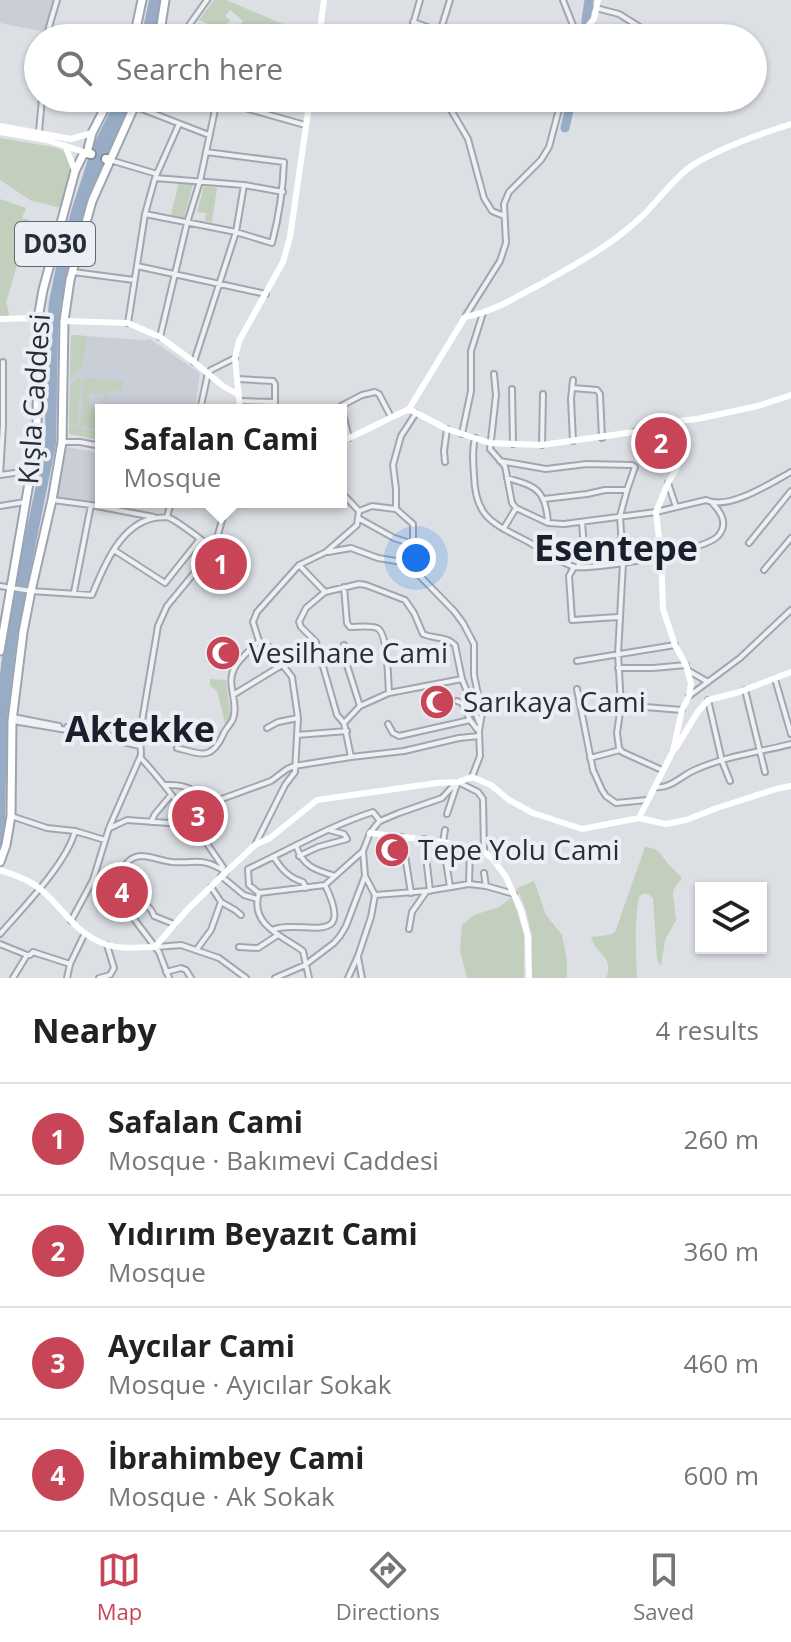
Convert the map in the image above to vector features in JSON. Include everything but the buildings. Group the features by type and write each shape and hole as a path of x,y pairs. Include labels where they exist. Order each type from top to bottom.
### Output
{"main road":[{"path":"161,24 165,0"},
{"path":"137,24 142,2"},
{"name":"Kışla Caddesi","path":"0,651 2,624 27,501 37,429 38,318 43,290 75,171 83,155 89,153 92,133 103,112"},
{"path":"0,862 11,816 12,719 23,632 62,442 64,321 72,272 92,201 131,112"},
{"path":"89,153 108,160"}],"street":[{"path":"50,24 57,0"},
{"path":"131,0 142,2"},
{"path":"190,24 207,0"},
{"path":"321,24 324,0"},
{"path":"419,24 413,22 420,0"},
{"path":"443,24 450,0"},
{"path":"563,0 572,24"},
{"path":"590,24 597,4 635,24"},
{"path":"39,136 41,112"},
{"path":"156,112 209,135"},
{"path":"160,337 214,112"},
{"path":"259,112 305,125"},
{"path":"240,404 235,358 239,341 283,262 290,237 307,112"},
{"path":"452,112 468,139 484,198 492,211 504,216"},
{"path":"347,430 349,438 409,409 500,261 506,243 504,204 509,192 541,160 549,147 558,112"},
{"path":"128,323 145,214 156,176 179,124"},
{"path":"465,317 496,308 573,266 621,235 689,168 741,142 791,124"},
{"path":"0,129 71,139 92,133"},
{"path":"39,136 89,153"},
{"path":"65,145 75,171"},
{"path":"145,214 236,232 272,243 283,192 284,162 206,152"},
{"path":"108,160 156,176 283,192"},
{"path":"194,362 236,232 244,185"},
{"path":"137,266 266,294"},
{"path":"72,272 134,280"},
{"path":"462,434 471,391 471,351 483,313"},
{"path":"0,319 38,318"},
{"path":"64,321 128,323 160,337 240,398 275,402 273,381 238,379"},
{"path":"201,404 208,373 235,358"},
{"path":"3,362 0,475 31,470"},
{"path":"475,438 474,489 480,510 487,518 576,567 661,556 706,544 717,538 721,531 721,513 706,500 656,512 564,524 548,523 516,508 512,503 505,466 490,449 496,395 494,374"},
{"path":"573,380 573,441"},
{"path":"573,388 597,390 600,394 602,438"},
{"path":"512,389 513,444"},
{"path":"345,404 375,392 391,417"},
{"path":"542,445 543,394"},
{"path":"409,409 447,429 490,443 542,445 634,432 668,422 758,406 791,395"},
{"path":"396,509 393,465 401,436 416,413"},
{"path":"668,422 678,466 656,512 663,609 691,684 673,751"},
{"path":"445,462 447,429"},
{"path":"634,432 645,456 674,450"},
{"path":"62,442 95,445"},
{"path":"500,461 546,469 587,464 635,467 620,516 623,563 618,617 621,705 617,733 620,750 664,771"},
{"path":"712,504 738,499 791,472"},
{"path":"507,478 538,489 544,499 548,523"},
{"path":"668,483 676,507"},
{"path":"544,499 627,490"},
{"path":"749,543 791,491"},
{"path":"347,498 359,511"},
{"path":"52,500 95,506"},
{"path":"0,506 27,501"},
{"path":"74,592 91,505"},
{"path":"359,511 372,506 396,509 413,524 413,544"},
{"path":"106,508 157,518"},
{"path":"167,517 169,508"},
{"path":"71,921 93,880 109,828 140,757 143,710 158,626 167,606 214,549 225,508"},
{"path":"504,528 516,508"},
{"path":"255,845 285,785 295,772 298,718 292,677 259,641 253,622 257,612 299,565 326,552 357,525 359,511"},
{"path":"0,586 92,595 101,572 125,535 136,524 157,518 167,517 214,549"},
{"path":"358,518 418,549"},
{"path":"582,522 584,549 569,576 572,620 618,617"},
{"path":"764,570 791,538"},
{"path":"114,550 165,583 200,539"},
{"path":"326,552 351,548 378,558 402,562 414,570 463,623 474,644 474,675 482,713 479,724 480,756 472,777"},
{"path":"584,549 622,548"},
{"path":"299,565 325,592"},
{"path":"351,757 347,731 337,715 316,642 299,622 306,608 325,592 344,587 366,585 405,600 423,634 449,640 455,645 462,679 479,724"},
{"path":"344,587 350,627 376,627 382,632 389,693"},
{"path":"689,696 740,658 791,610"},
{"path":"259,641 292,660 320,660"},
{"path":"177,748 202,754 215,749 233,718 231,680 234,667 259,641"},
{"path":"344,645 360,706"},
{"path":"577,661 675,645"},
{"path":"233,695 282,665"},
{"path":"618,668 687,667 708,682"},
{"path":"639,818 673,751 708,700 791,672"},
{"path":"344,723 360,706 389,693 462,679"},
{"path":"775,679 791,734"},
{"path":"577,689 590,758 606,796 623,803 649,801"},
{"path":"745,690 765,772"},
{"path":"708,700 722,761 730,781"},
{"path":"457,701 465,707 479,734"},
{"path":"621,705 682,710"},
{"path":"267,728 298,718"},
{"path":"12,719 140,744"},
{"path":"388,724 399,736 470,720"},
{"path":"297,735 347,731"},
{"path":"109,828 127,820 169,823 189,817 208,804 271,781 294,766 404,751 479,734"},
{"path":"656,787 664,788 696,769 791,744"},
{"path":"590,758 620,750"},
{"path":"140,757 189,817 223,874"},
{"path":"155,947 223,874 255,845 270,838 316,799 458,782 472,777 491,785 509,800 533,813 582,829 639,818 666,824 686,820 791,786"},
{"path":"447,814 458,782"},
{"path":"348,978 371,917 375,895 365,876 363,851 370,833 380,821 442,798 458,782"},
{"path":"458,782 478,792 483,799 484,852"},
{"path":"165,785 191,787 208,804"},
{"path":"151,822 172,794"},
{"path":"363,851 325,885 259,893 249,885 248,869 296,845 373,812 380,821"},
{"path":"11,816 47,828 75,831 106,841"},
{"path":"299,856 347,839 344,834 329,830"},
{"path":"445,830 443,842 450,887"},
{"path":"0,934 40,889 66,851 75,831"},
{"path":"370,833 443,842 484,852 492,858 506,877 521,910 528,937 529,978"},
{"path":"402,837 411,893"},
{"path":"409,929 412,912 428,891 424,839"},
{"path":"296,845 299,856 313,868 335,876"},
{"path":"469,884 470,848"},
{"path":"115,901 117,882 127,864 134,858 144,856 172,862 211,862 244,895 257,899"},
{"path":"274,857 284,871 303,882 306,888"},
{"path":"0,870 29,881 40,889 84,935 107,945 134,948 181,945 219,958 246,978"},
{"path":"484,873 486,886"},
{"path":"275,978 305,965 334,943 346,926 365,876"},
{"path":"93,880 104,895 115,901 148,905 154,916 174,924"},
{"path":"375,895 469,884 514,894"},
{"path":"272,930 280,927 322,929 330,925 333,905 325,885"},
{"path":"211,887 221,902 241,915"},
{"path":"259,893 257,899 261,920 303,951 309,978"},
{"path":"121,902 159,952 169,978"},
{"path":"196,950 211,930 221,902"},
{"path":"67,978 84,935"},
{"path":"239,947 258,948 278,935"},
{"path":"0,944 27,955"},
{"path":"101,978 110,975 114,968 107,945"},
{"path":"13,978 27,955 33,952 70,964"},
{"path":"358,956 362,978"},
{"path":"166,972 181,968 191,978"}],"shaded area":[{"path":"0,0 54,0 47,24 24,24 24,28 0,23"},
{"path":"71,335 150,339 200,373 196,404 95,404 95,439 69,434"},
{"path":"67,447 95,452 95,506 56,498"}],"green space":[{"path":"214,0 226,0 283,24 241,24 243,21 230,10 225,16 230,20 227,24 208,24 199,20"},
{"path":"0,138 64,151 72,170 61,208 30,200 0,180"},
{"path":"179,182 193,184 184,218 171,215"},
{"path":"204,186 217,188 212,222 205,221 206,213 197,212"},
{"path":"0,199 26,208 22,218 30,220 6,303 9,316 0,318"},
{"path":"71,335 87,336 82,365 70,381"},
{"path":"77,378 81,379 77,427 69,423 70,387"},
{"path":"84,378 123,381 123,391 108,391 109,399 104,399 104,394 90,393 89,407 95,407 95,428 80,427"},
{"path":"69,426 95,432 95,439 69,434"},
{"path":"210,679 226,680 231,720 225,724 217,691 210,686"},
{"path":"645,847 658,851 682,878 673,895 676,920 665,940 661,966 657,960 653,898 642,894 636,918 637,978 606,978 607,961 591,937 615,932"},
{"path":"534,881 546,915 562,935 567,978 531,978 532,936 517,888"},
{"path":"512,897 524,934 524,978 467,978 460,951 462,925 474,915 499,907"}],"water":[{"path":"149,0 161,0 157,24 144,24"},
{"path":"110,112 127,112 88,197 61,303 56,444 17,637 7,719 5,828 0,851 0,674 6,625 45,443 49,301 72,208 92,147"}],"waterway":[{"path":"586,24 589,0"},
{"path":"565,128 569,112"}],"place":[{"name":"Yıdırım Beyazıt Cami","path":"661,443"},
{"name":"Safalan Cami","path":"221,564"},
{"name":"Vesilhane Cami","path":"223,653"},
{"name":"Sarıkaya Cami","path":"437,702"},
{"name":"Aycılar Cami","path":"198,816"},
{"name":"Tepe Yolu Cami","path":"392,850"},
{"name":"İbrahimbey Cami","path":"122,892"}],"district":[{"name":"Esentepe","path":"616,548"},
{"name":"Aktekke","path":"140,729"}]}
